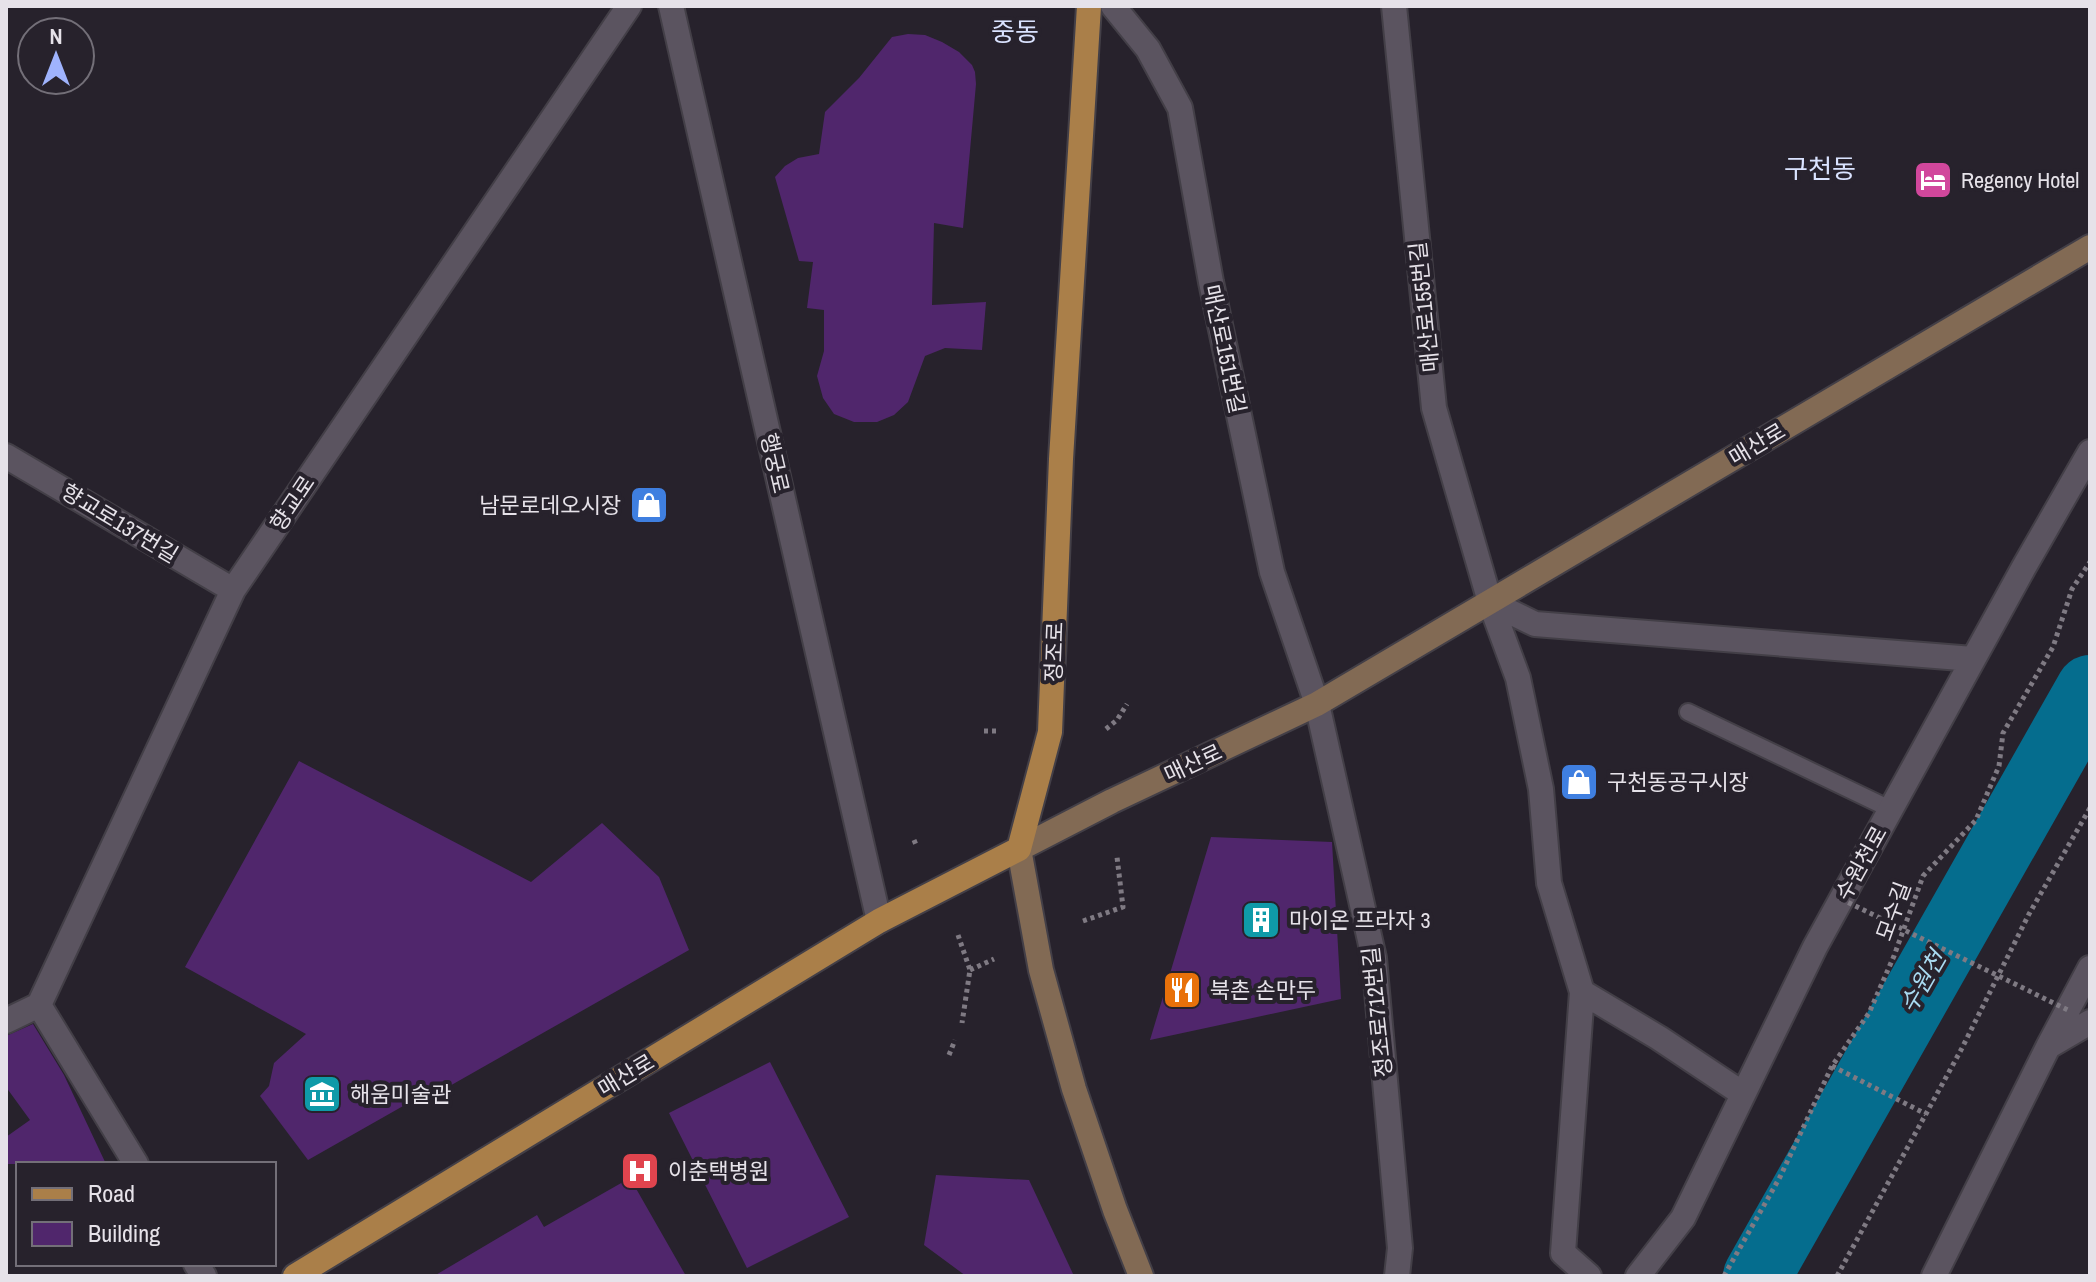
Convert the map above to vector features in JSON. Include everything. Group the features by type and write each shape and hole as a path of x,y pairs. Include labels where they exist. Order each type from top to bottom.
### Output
{"main road":[{"name":"정조로","path":"1019,849 1050,732 1062,443 1089,6"},
{"name":"매산로","path":"295,1276 879,921 1019,849"}],"street":[{"name":"향교로","path":"39,1005 233,590 629,6"},
{"name":"행궁로","path":"671,6 879,921"},
{"name":"매산로151번길","path":"1113,6 1148,49 1180,108 1211,282 1272,572 1317,704"},
{"name":"매산로155번길","path":"1394,6 1434,408 1490,602 1518,678 1541,789 1549,883 1582,992"},
{"name":"매산로","path":"1019,849 1112,801 1317,704 2090,247"},
{"name":"수원천로","path":"1638,1276 1683,1218 1815,947 2090,452"},
{"name":"향교로137번길","path":"6,456 233,590"},
{"path":"1490,602 1535,624 1973,659"},
{"name":"정조로712번길","path":"1317,704 1374,958 1400,1248 1397,1276"},
{"name":"정조로","path":"1019,849 1041,970 1074,1089 1141,1276"},
{"path":"1934,1276 2090,968"},
{"path":"1589,1276 1563,1253 1582,992 1743,1094"},
{"path":"6,1021 39,1005 135,1162"},
{"path":"2048,1047 2090,1022"}],"lane":[{"path":"1688,712 1890,809"}],"path":[{"name":"모수길","path":"1724,1276 1780,1177 1832,1066 1869,1013 1923,876 1976,820 1999,766 2003,733 2053,647 2072,589 2090,562"},
{"path":"1106,729 1117,720 1127,704"},
{"path":"1116,732 1117,720"},
{"path":"984,731 997,731"},
{"path":"1837,1276 1961,1050 2029,914 2090,808"},
{"path":"914,840 917,847"},
{"path":"1083,921 1123,907 1117,857"},
{"path":"1841,899 2068,1010"},
{"path":"958,935 970,970 962,1023"},
{"path":"970,970 994,959"},
{"path":"949,1055 955,1040"},
{"path":"1832,1066 1926,1114"}],"building":[{"path":"925,35 942,42 959,52 975,72 963,228 934,223 932,305 986,302 982,350 945,348 925,356 908,402 894,415 877,422 854,422 834,414 823,398 817,376 824,351 824,310 807,308 813,262 799,261 775,177 798,158 819,154 825,112 859,78 892,37"},
{"path":"299,761 531,882 602,823 659,877 689,950 425,1100 419,1097 308,1160 260,1096 269,1086 274,1063 306,1034 185,967"},
{"name":"마이온 프라자 3","path":"1211,837 1332,842 1341,999 1150,1040"},
{"path":"33,1024 64,1075 105,1162 6,1164 6,1137 30,1120 6,1087 6,1036"},
{"path":"770,1062 849,1217 747,1268 669,1113"},
{"path":"936,1175 1029,1180 1074,1276 966,1276 924,1245"},
{"path":"630,1178 686,1276 434,1276 537,1215 544,1227"}],"waterway":[{"name":"수원천","path":"1757,1276 2090,689"}],"place":[{"name":"Regency Hotel","path":"1933,180"},
{"name":"남문로데오시장","path":"649,505"},
{"name":"구천동공구시장","path":"1579,782"},
{"name":"마이온 프라자 3","path":"1261,920"},
{"name":"북촌 손만두","path":"1182,990"},
{"name":"해움미술관","path":"322,1094"},
{"name":"이춘택병원","path":"640,1171"}],"district":[{"name":"중동","path":"1015,32"},
{"name":"구천동","path":"1820,169"}]}
